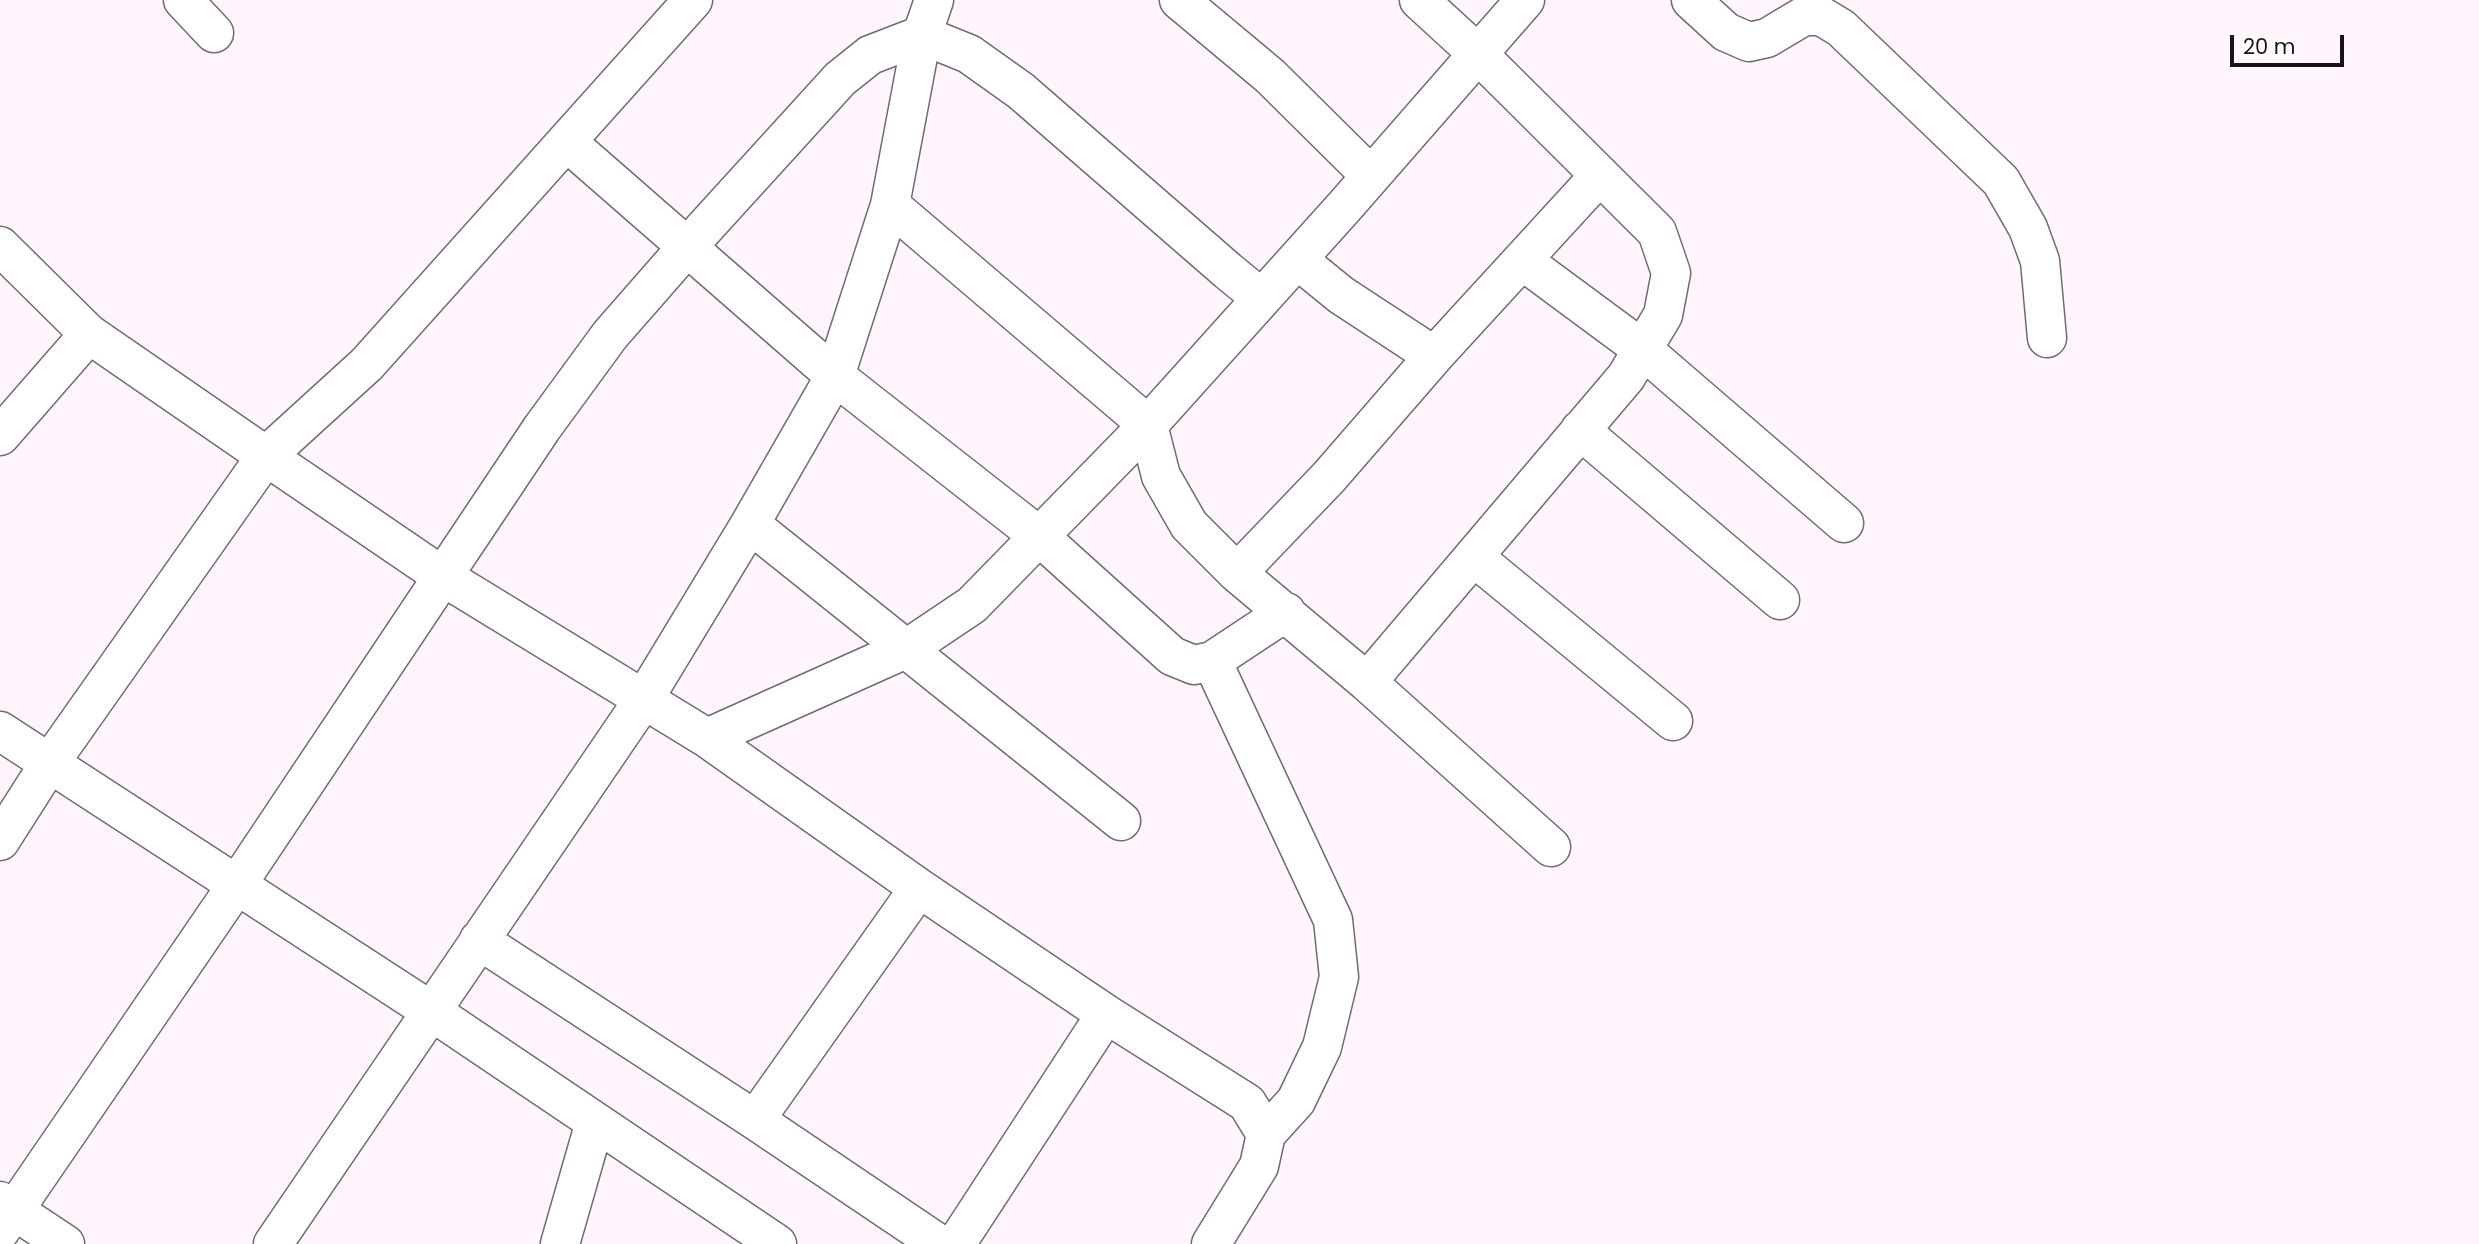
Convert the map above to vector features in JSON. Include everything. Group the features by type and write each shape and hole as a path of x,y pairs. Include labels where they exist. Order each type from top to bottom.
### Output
{"street":[{"path":"183,0 214,33"},
{"path":"0,841 49,764 266,456 367,364 693,0"},
{"path":"1179,0 1270,76 1371,176"},
{"path":"1367,682 1626,377 1663,315 1671,273 1657,232 1479,55 1419,0"},
{"path":"707,738 908,648 972,605 1148,425 1525,0"},
{"path":"1691,0 1726,32 1749,42 1767,38 1804,16 1821,16 1841,28 2001,181 2028,228 2040,261 2047,338"},
{"path":"273,1244 643,699 750,524 835,376 890,205 928,18"},
{"path":"65,1244 4,1214 236,886 542,428 610,335 839,79 870,55 928,18"},
{"path":"928,18 969,54 1021,91 1261,298"},
{"path":"567,142 835,376 1040,537 1172,656 1194,665 1212,661 1286,612"},
{"path":"1237,573 1329,477 1434,356 1600,175"},
{"path":"890,205 1148,425 1161,475 1189,525 1237,573 1367,682 1551,847"},
{"path":"0,246 89,334 442,576 707,738 919,888 1106,1014 1247,1103 1266,1134"},
{"path":"1297,260 1341,295 1434,356"},
{"path":"1523,261 1642,349 1844,523"},
{"path":"3,426 89,334"},
{"path":"1580,430 1780,600"},
{"path":"750,524 1121,821"},
{"path":"1474,556 1673,721"},
{"path":"1210,1244 1259,1166 1266,1134 1296,1101 1322,1047 1339,977 1333,920 1212,661"},
{"path":"0,731 431,1011 777,1244"},
{"path":"755,1120 919,888"},
{"path":"479,940 939,1244"},
{"path":"956,1244 1106,1014"},
{"path":"560,1244 595,1122"}]}
